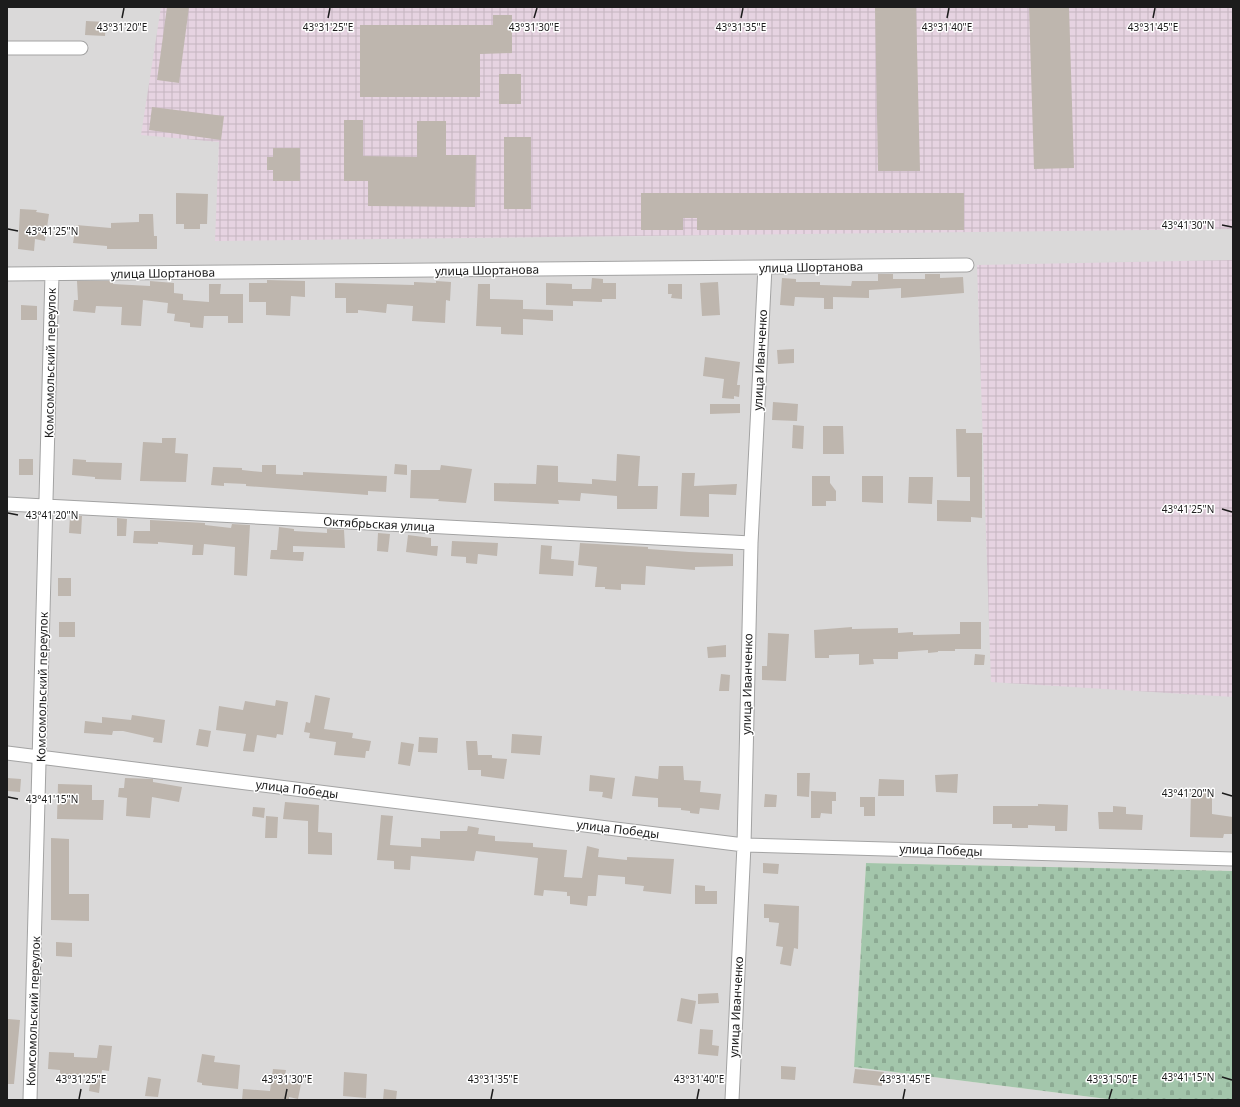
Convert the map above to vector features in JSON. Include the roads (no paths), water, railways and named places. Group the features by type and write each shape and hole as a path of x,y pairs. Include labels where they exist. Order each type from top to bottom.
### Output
{"street":[{"path":"7,48 81,48"},
{"name":"улица Шортанова","path":"7,274 967,265"},
{"name":"улица Иванченко","path":"732,1100 744,845 751,543 765,268"},
{"name":"Комсомольский переулок","path":"30,1100 41,756 52,274"},
{"name":"Октябрьская улица","path":"7,504 751,543"},
{"name":"улица Победы","path":"7,753 41,756 744,845 1233,859"}]}
